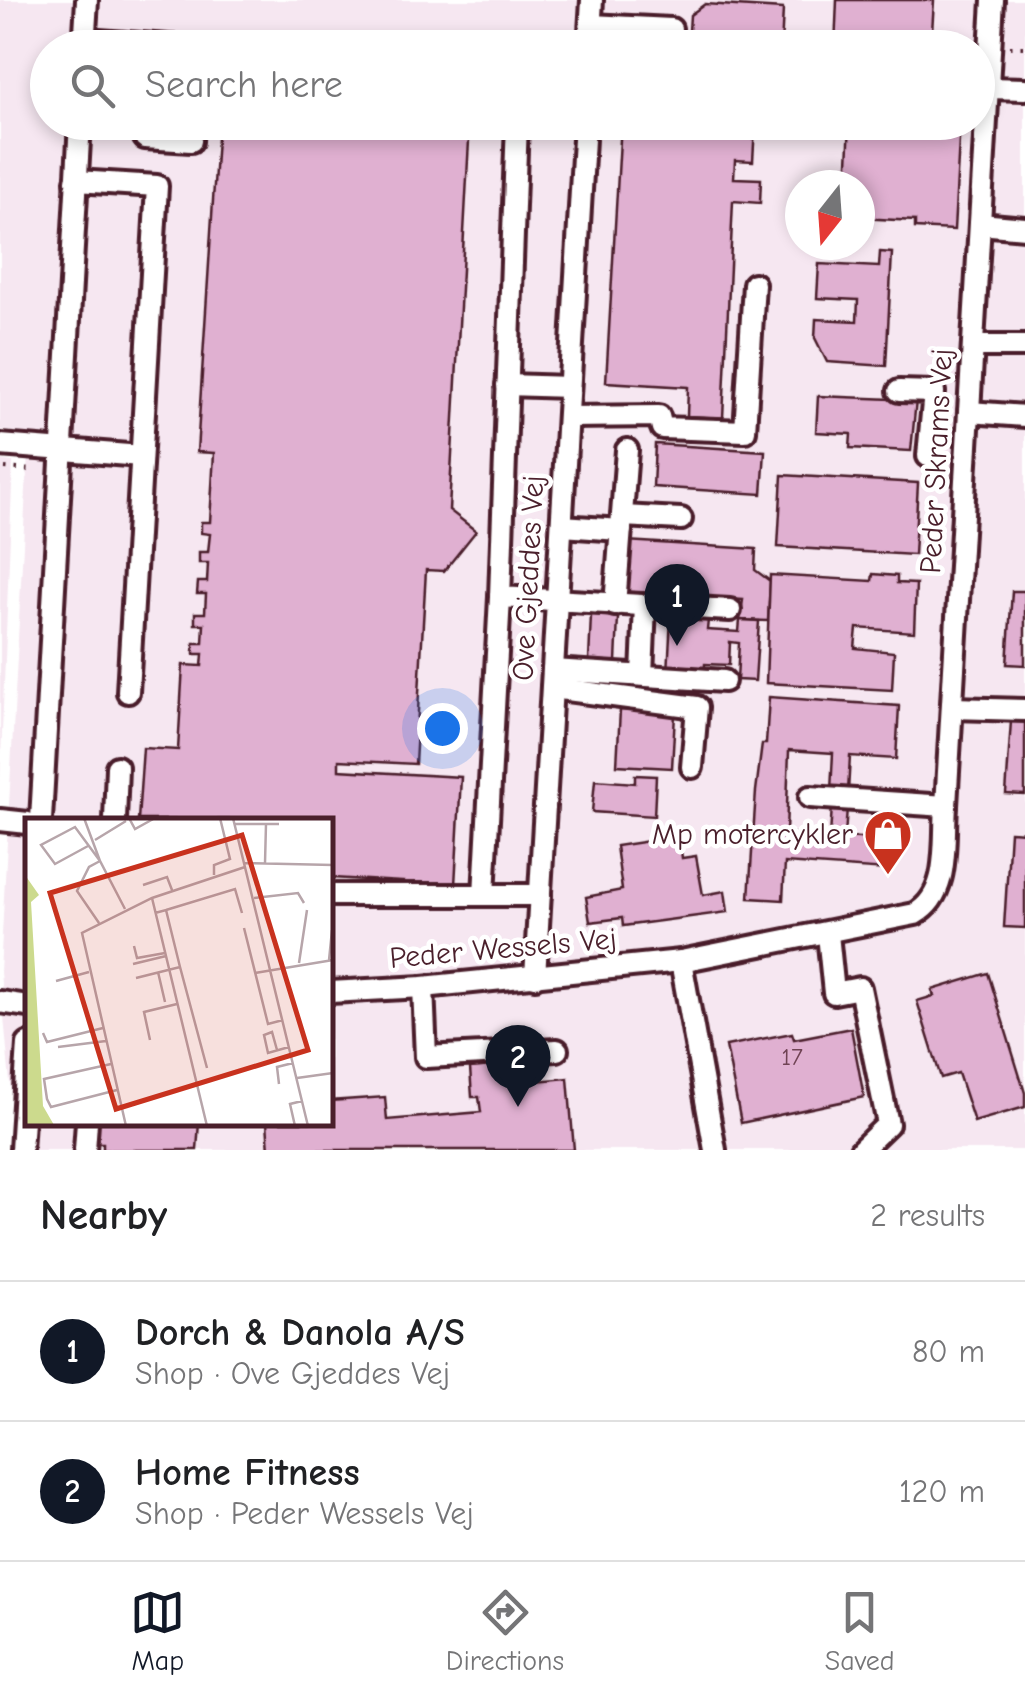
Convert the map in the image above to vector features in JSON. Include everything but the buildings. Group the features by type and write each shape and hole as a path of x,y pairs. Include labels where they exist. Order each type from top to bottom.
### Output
{"street":[{"path":"85,30 87,0"},
{"path":"590,30 592,0"},
{"name":"Peder Skrams Vej","path":"991,30 993,0"},
{"path":"590,25 671,29"},
{"path":"995,88 1025,89"},
{"path":"41,818 79,140"},
{"path":"484,895 500,597 516,140"},
{"name":"Ove Gjeddes Vej","path":"535,977 584,140"},
{"name":"Peder Skrams Vej","path":"915,914 927,908 940,884 985,140"},
{"path":"76,181 157,186 128,692"},
{"path":"980,224 1025,228"},
{"path":"568,417 660,416 662,428 745,431 754,284"},
{"path":"973,346 1025,346"},
{"path":"508,385 570,387"},
{"path":"900,391 934,392 928,456"},
{"path":"931,421 968,416 1025,416"},
{"path":"0,445 142,456"},
{"path":"616,605 626,450"},
{"path":"562,526 682,519"},
{"path":"500,597 730,610"},
{"path":"642,676 645,606"},
{"path":"552,679 642,676 724,681"},
{"path":"552,679 696,707 692,767"},
{"path":"952,708 1025,710"},
{"path":"115,818 116,767"},
{"path":"810,796 946,806"},
{"path":"0,820 25,822"},
{"path":"332,895 540,895"},
{"name":"Peder Wessels Vej","path":"332,992 423,987 681,961 915,914"},
{"path":"828,934 834,993 860,988 888,1124 861,1150"},
{"path":"681,961 715,1150"},
{"path":"423,987 426,1057 556,1050"},
{"path":"0,1002 25,1006"},
{"path":"21,1150 25,1089"},
{"path":"86,1150 87,1125"}],"path":[{"path":"0,468 32,470"}],"shaded area":[{"path":"0,0 1025,0 1025,1150 16,1150 0,972 29,434 0,430"},
{"path":"0,460 13,462 0,782"}],"place":[{"name":"Dorch & Danola A/S","path":"677,646"},
{"name":"Mp motercykler","path":"888,876"},
{"name":"Home Fitness","path":"518,1107"}]}
